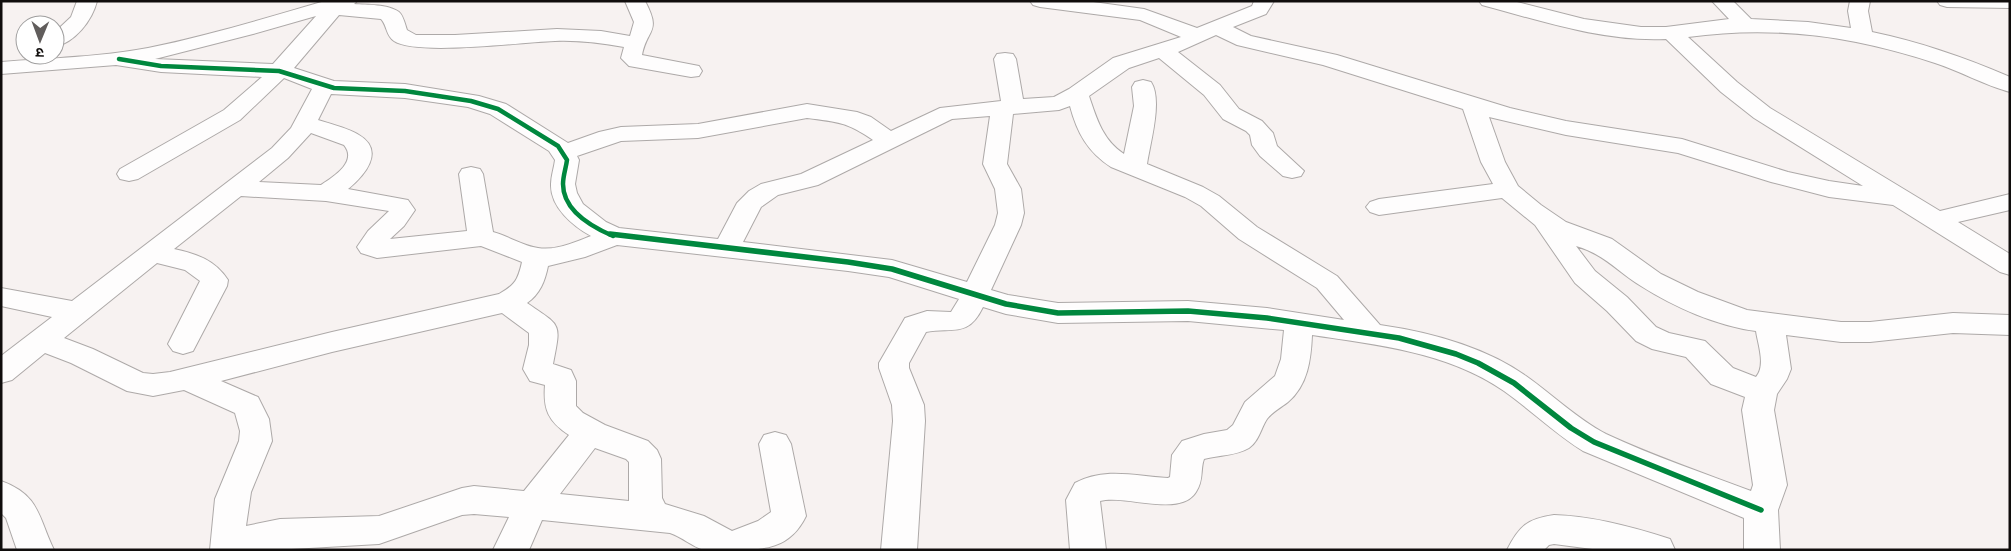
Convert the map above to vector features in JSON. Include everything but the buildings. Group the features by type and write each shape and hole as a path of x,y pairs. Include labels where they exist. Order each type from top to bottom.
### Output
{"street":[{"path":"65,33 77,23 85,11 87,1"},
{"path":"634,1 645,22 643,31 631,53 632,58 637,61 690,71"},
{"path":"1040,1 1138,14 1244,41 1339,62 1473,105 1540,123 1682,146 1810,185 1850,193 1904,199"},
{"path":"727,247 750,203 758,196 770,190 820,176 889,140 948,113 1059,103 1077,94 1120,63 1163,50 1259,10 1264,1"},
{"path":"1489,1 1616,30 1640,33 1746,25 1799,28 1863,37 1930,53 2010,85"},
{"path":"1722,1 1746,25"},
{"path":"1860,1 1858,11 1863,37"},
{"path":"1947,1 2010,2"},
{"path":"65,62 119,59 148,54 340,4 386,13 392,16 402,37 414,41 455,41 557,35 601,37 636,42"},
{"path":"129,174 232,115 244,106 340,4"},
{"path":"1671,32 1729,87 1762,113 2010,266"},
{"path":"1163,50 1212,90 1231,114 1254,126 1261,133 1268,150 1292,171"},
{"path":"119,59 161,66 291,72 324,86 344,89 405,91 470,102 498,109 558,146 567,160 563,185 565,196 572,208 602,232 614,236 727,247 848,262 892,270 1006,304 1058,313 1188,311 1299,322 1398,338 1456,354 1478,363 1514,383 1571,428 1594,442 1761,510"},
{"path":"899,550 909,421 908,405 894,368 896,358 914,325 927,320 955,322 961,320 1008,225 1011,213 1008,189 995,164 1008,108 1005,59"},
{"path":"4,367 79,312 280,153 302,131 324,86"},
{"path":"1134,168 1145,106 1143,87"},
{"path":"1077,94 1088,129 1095,142 1109,156 1194,192 1210,201 1248,233 1327,282 1370,332"},
{"path":"1473,105 1491,157 1499,176 1508,190 1545,220 1567,233 1603,245 1644,276 1688,299 1723,313 1769,324 1841,332 1870,332 1954,323 2010,325"},
{"path":"564,153 607,137 621,134 698,131 807,111 863,122 889,140"},
{"path":"306,123 352,140 357,144 361,153 360,162 353,172 326,194"},
{"path":"471,174 482,238"},
{"path":"236,188 326,194 398,205 402,210 398,218 373,240 370,247 377,249 482,238 494,240 536,257 565,254 614,236"},
{"path":"1379,208 1508,190"},
{"path":"1936,220 2010,202"},
{"path":"1545,220 1585,277 1617,304 1646,334 1662,342 1695,348 1722,376 1762,391"},
{"path":"152,254 195,264 204,269 214,280 214,286 183,344"},
{"path":"42,340 82,356 138,383 153,385 187,379 332,342 507,302 526,291 532,278 536,257"},
{"path":"1,297 79,312"},
{"path":"507,302 543,328 546,343 538,369 541,373 555,375 560,378 561,408 589,433 637,450 646,459 645,498 653,518"},
{"path":"1088,550 1083,498 1087,491 1094,486 1106,485 1169,492 1183,486 1186,479 1188,455 1193,450 1230,443 1238,439 1243,434 1256,411 1290,381 1294,371 1299,322"},
{"path":"1762,550 1761,510 1770,485 1758,410 1762,391 1772,379 1776,370 1776,360 1769,324"},
{"path":"187,379 247,405 256,432 253,454 234,491 230,506 228,547 280,534 379,530 394,526 446,504 474,500 681,522 733,548 776,528 790,516 775,444"},
{"path":"511,550 531,507 589,433"},
{"path":"1,495 14,502 21,509 36,550"},
{"path":"1525,550 1530,540 1542,531 1558,530 1579,532 1657,550"}],"cycle path":[{"path":"119,59 161,66 279,71 334,88 405,91 471,101 498,109 558,146 567,160 563,184 568,202 589,223 614,236 848,262 892,269 1006,304 1058,313 1188,311 1267,318 1399,338 1456,354 1478,363 1514,383 1571,428 1594,442 1761,510"}]}
